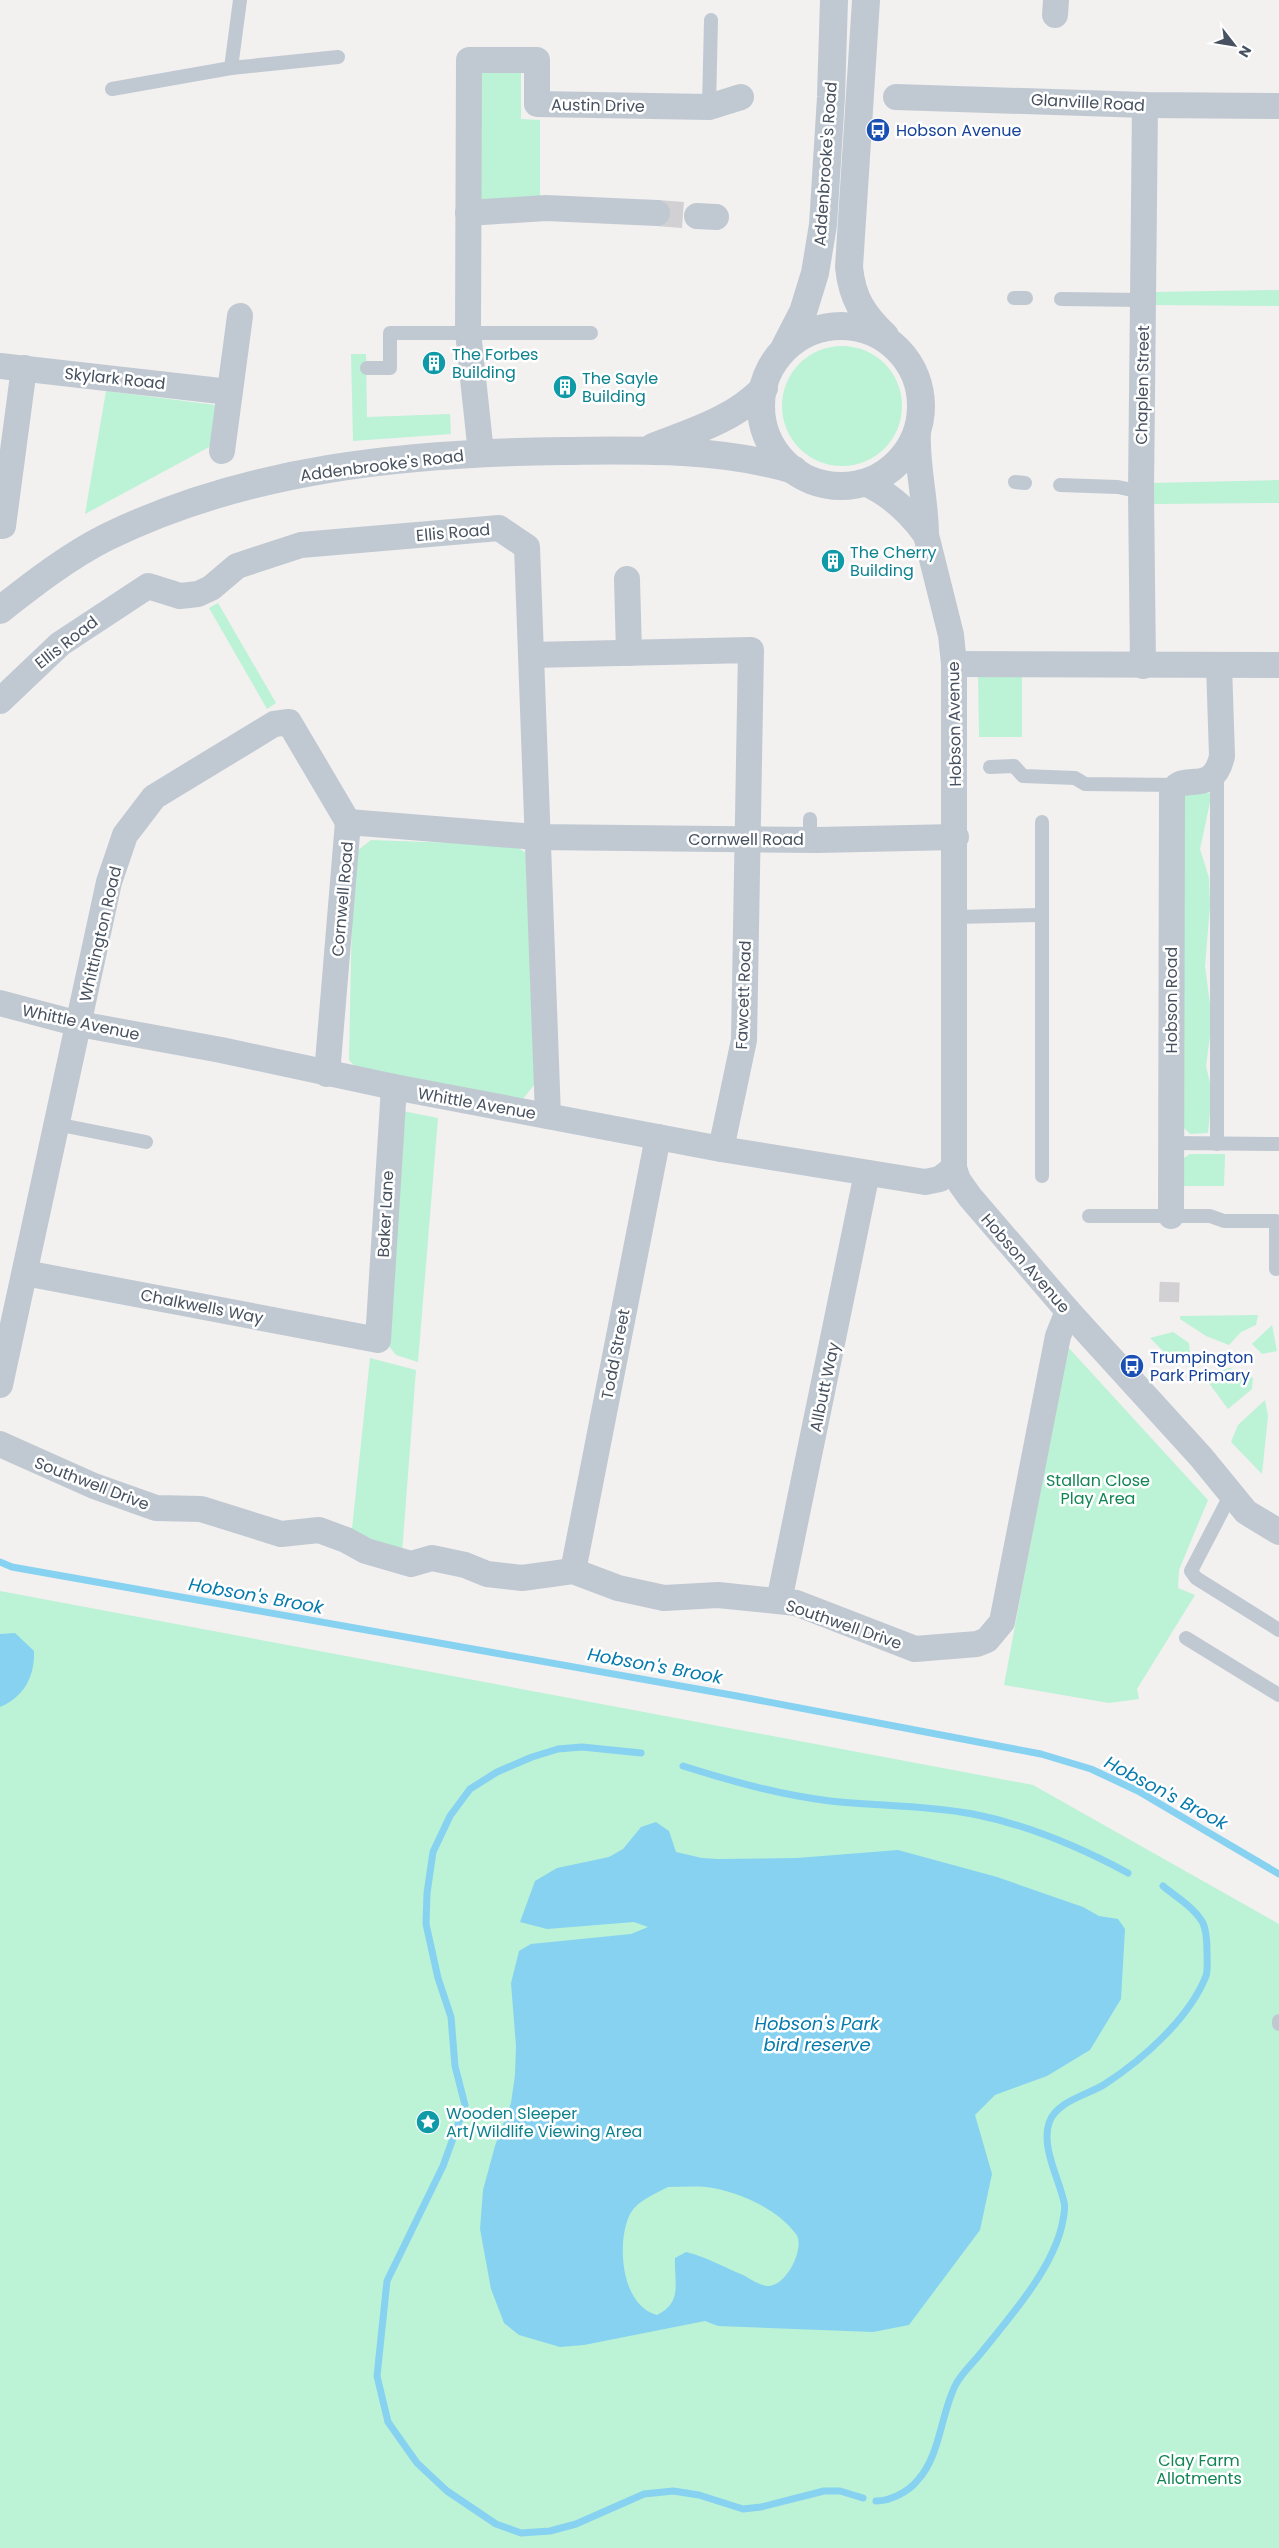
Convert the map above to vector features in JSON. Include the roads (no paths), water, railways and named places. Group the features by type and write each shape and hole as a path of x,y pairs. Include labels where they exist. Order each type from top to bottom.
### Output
{"street":[{"name":"Addenbrooke's Road","path":"783,350 803,312 815,274 823,226 831,97 834,0"},
{"name":"Addenbrooke's Road","path":"866,0 849,267 850,282 866,317 893,344"},
{"name":"Austin Drive","path":"481,453 468,332 469,60 537,60 537,104 709,107 741,97"},
{"name":"Glanville Road","path":"896,96 1145,105 1279,106"},
{"name":"Chaplen Street","path":"1143,666 1141,492 1145,105"},
{"path":"468,213 546,208 657,214"},
{"path":"222,451 240,316"},
{"path":"837,324 864,329 893,344 914,368 922,395 918,430 910,450 884,475 865,483 844,486 825,484 794,470 774,450 763,431 758,409 764,388 783,350 798,336 816,328 837,324"},
{"path":"3,526 12,367"},
{"name":"Skylark Road","path":"12,367 229,392"},
{"name":"Addenbrooke's Road","path":"647,450 713,424 751,402 764,388"},
{"name":"Hobson Avenue","path":"918,430 917,458 925,510 926,535 951,635 954,664 956,837 954,1168 958,1180 970,1197 1068,1311 1156,1406 1246,1512 1279,1532"},
{"name":"Addenbrooke's Road","path":"0,610 27,588 106,537 163,512 216,493 287,476 376,462 481,453 647,450 757,459 794,470"},
{"name":"Hobson Avenue","path":"865,483 883,492 914,518 926,535"},
{"name":"Ellis Road","path":"0,701 60,644 148,586 180,596 198,594 211,588 237,566 301,545 499,528 527,548 531,655"},
{"path":"627,579 629,653"},
{"path":"548,1116 536,837 531,655 751,650 747,839"},
{"path":"954,664 1058,656 1143,666 1279,665"},
{"path":"1178,785 1204,781 1217,772 1222,756 1219,665"},
{"name":"Whittington Road","path":"79,1024 108,882 125,835 154,797 274,724 289,722 348,822"},
{"name":"Hobson Road","path":"1171,1216 1172,801 1174,789 1178,785"},
{"name":"Cornwell Road","path":"327,1074 348,822 536,837 747,839 810,829 956,837"},
{"name":"Fawcett Road","path":"722,1149 744,1040 747,839"},
{"name":"Whittle Avenue","path":"0,1004 79,1024 221,1050 327,1074 722,1149 867,1174 925,1182 940,1179 954,1168"},
{"path":"0,1385 79,1024"},
{"name":"Baker Lane","path":"378,1340 394,1087"},
{"name":"Todd Street","path":"573,1571 658,1137"},
{"name":"Allbutt Way","path":"779,1601 867,1174"},
{"name":"Chalkwells Way","path":"25,1273 378,1340"},
{"name":"Southwell Drive","path":"0,1444 94,1486 156,1508 201,1509 281,1534 319,1530 346,1540 366,1552 411,1564 432,1558 466,1565 487,1574 522,1578 573,1571 618,1588 664,1598 718,1595 796,1603 915,1649 977,1644 992,1636 1002,1622 1058,1336 1068,1311"}],"lane":[{"path":"231,68 240,0"},
{"path":"709,107 711,20"},
{"path":"112,89 231,68 338,57"},
{"path":"1061,299 1143,300"},
{"path":"367,368 390,368 390,333 591,333"},
{"path":"1060,485 1118,487 1141,492"},
{"path":"990,766 1014,766 1023,776 1075,778 1084,784 1178,785"},
{"path":"1217,772 1217,1144"},
{"path":"1042,822 1042,1176"},
{"path":"955,917 1041,915"},
{"path":"56,1124 146,1142"},
{"path":"1171,1143 1279,1144"},
{"path":"1089,1216 1210,1216 1224,1221 1276,1221 1276,1269"},
{"path":"1231,1494 1192,1571 1196,1578 1279,1630"},
{"path":"1186,1638 1279,1695"}],"water":[{"path":"15,1633 34,1651 34,1660 30,1677 22,1691 16,1698 0,1707 0,1634"},
{"name":"Hobson's Park bird reserve","path":"656,1822 669,1831 676,1852 702,1858 797,1858 898,1850 997,1877 1083,1907 1099,1916 1118,1919 1125,1929 1121,1999 1090,2050 1047,2076 995,2095 975,2115 992,2174 980,2230 909,2325 873,2332 718,2326 705,2321 584,2345 560,2347 519,2335 504,2323 491,2289 480,2229 483,2190 495,2146 511,2103 515,2075 516,2046 511,1983 519,1951 531,1944 631,1934 648,1927 634,1922 547,1929 520,1922 535,1881 557,1868 609,1857 623,1849 641,1827","holes":["668,2187 706,2187 730,2192 756,2202 778,2216 796,2234 798,2240 796,2257 787,2274 781,2281 767,2286 715,2262 686,2252 675,2258 676,2284 671,2304 657,2315 645,2309 636,2299 629,2286 625,2272 623,2240 633,2209 647,2198"]}],"waterway":[{"name":"Hobson's Brook","path":"0,1562 12,1567 737,1696 1041,1754 1091,1769 1138,1791 1279,1874"},
{"path":"641,1753 582,1747 558,1749 532,1757 497,1772 470,1789 450,1816 433,1852 427,1893 426,1924 438,1978 451,2017 455,2066 465,2105 443,2166 387,2281 377,2376 388,2422 417,2463 447,2491 496,2524 521,2533 550,2531 576,2524 644,2494 673,2491 699,2495 743,2509 761,2507 824,2491 840,2491 863,2498"},
{"path":"683,1766 756,1787 811,1798 973,1814 1013,1824 1052,1837 1128,1873"},
{"path":"876,2501 893,2498 904,2492 925,2471 936,2447 956,2384 1028,2293 1057,2242 1065,2208 1047,2142 1047,2132 1053,2115 1058,2109 1073,2099 1105,2084 1149,2051 1188,2008 1206,1976 1207,1941 1203,1923 1190,1907 1163,1886"}],"tunnel":[{"path":"657,213 697,216"},
{"path":"1169,1302 1170,1275"}],"place":[{"name":"Hobson Avenue","path":"878,130"},
{"name":"The Forbes Building","path":"434,363"},
{"name":"The Sayle Building","path":"565,387"},
{"name":"The Cherry Building","path":"833,561"},
{"name":"Trumpington Park Primary","path":"1132,1366"},
{"name":"Wooden Sleeper Art/Wildlife Viewing Area","path":"428,2122"}],"park label":[{"name":"Stallan Close Play Area","path":"1098,1489"},
{"name":"Clay Farm Allotments","path":"1199,2469"}]}
